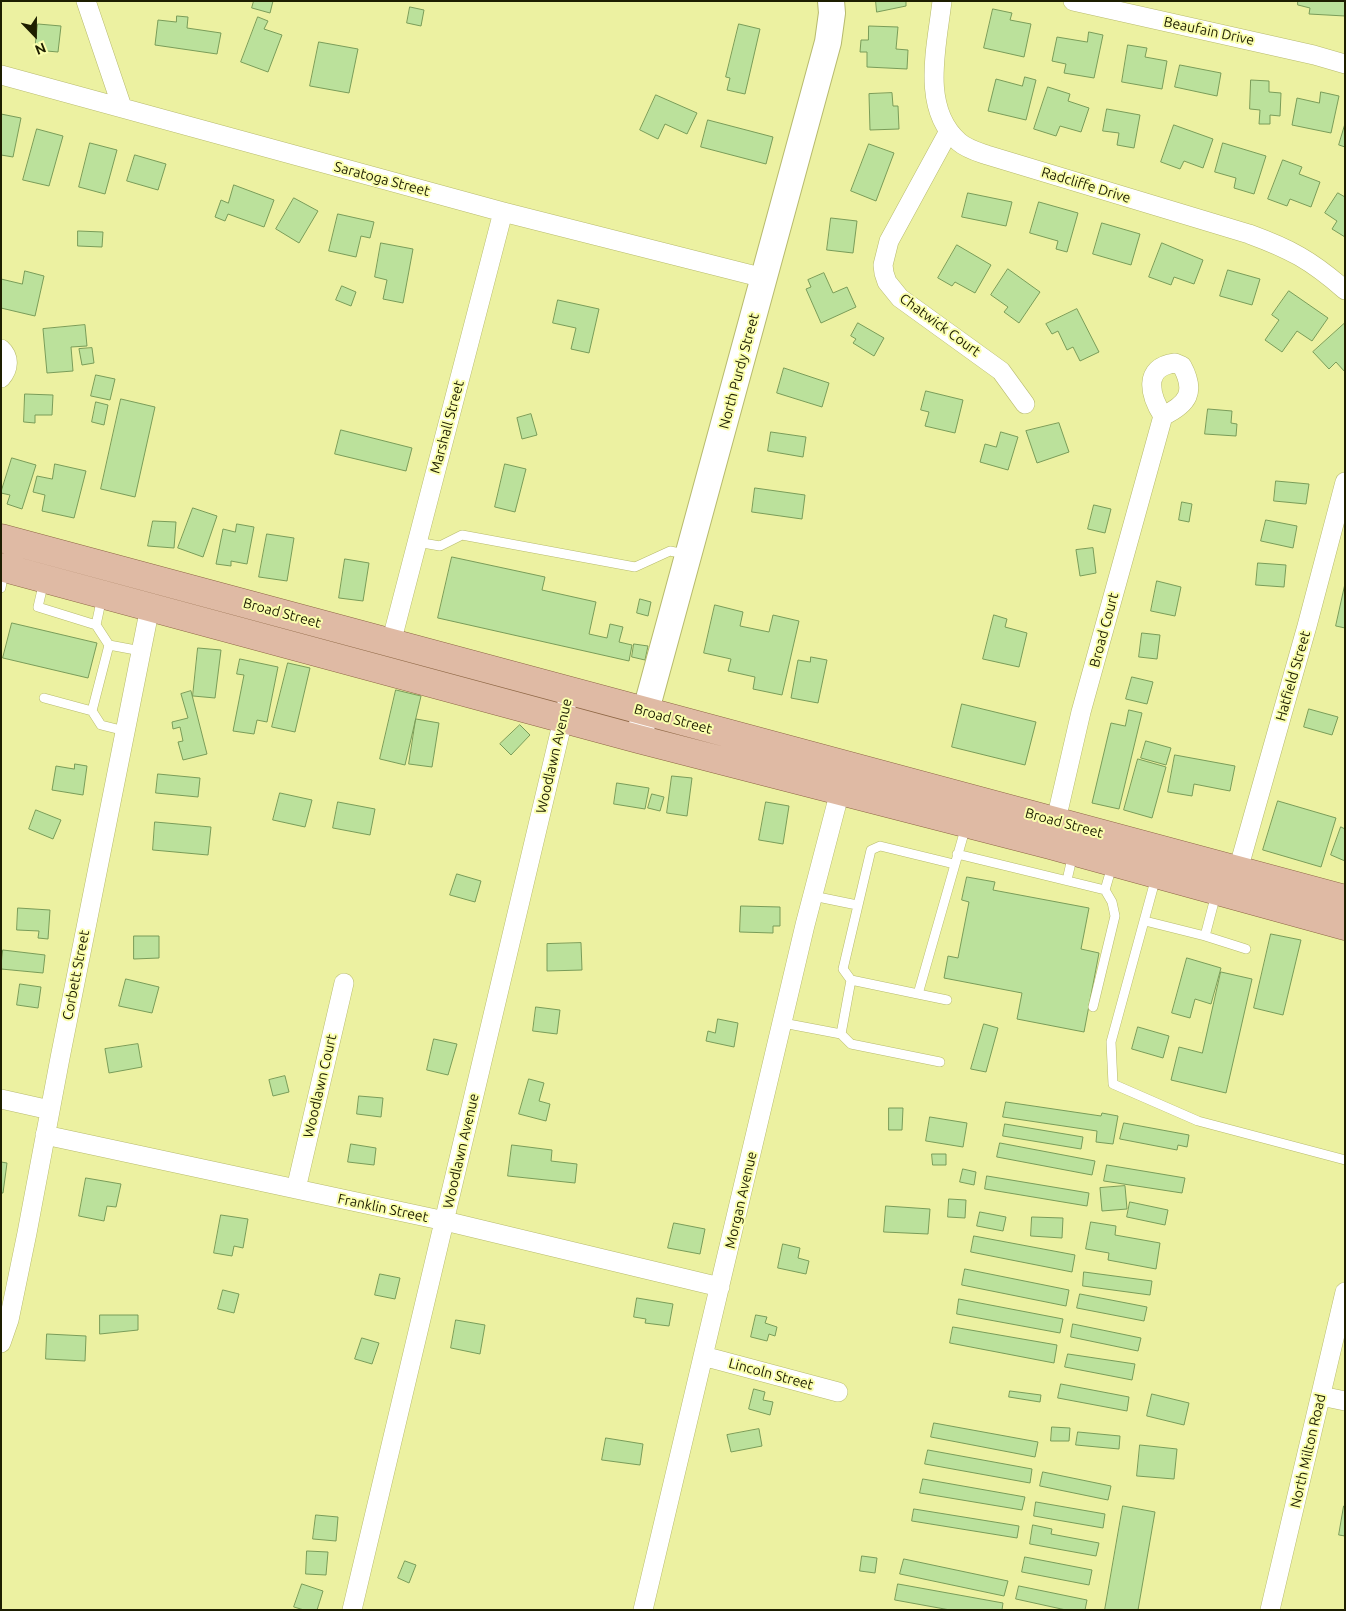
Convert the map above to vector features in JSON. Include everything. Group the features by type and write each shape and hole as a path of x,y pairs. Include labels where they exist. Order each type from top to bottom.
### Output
{"main road":[{"name":"Broad Street","path":"1,538 645,712 1060,839 1113,863 1345,926"},
{"name":"Broad Street","path":"2,574 44,578 638,738 967,824 1238,870 1345,899"}],"street":[{"path":"86,1 122,107"},
{"name":"North Purdy Street","path":"638,738 828,42 832,13 831,1"},
{"name":"Radcliffe Drive","path":"942,1 934,87 941,117 949,131 960,143 987,156 1240,231 1285,247 1322,270 1344,288"},
{"name":"Beaufain Drive","path":"1073,1 1314,55 1345,64"},
{"name":"Saratoga Street","path":"1,75 503,212 764,278"},
{"name":"Chatwick Court","path":"949,131 889,241 883,265 884,273 887,282 900,298 1001,371 1025,404"},
{"name":"Marshall Street","path":"391,643 503,212"},
{"path":"1,348 8,358 8,366 1,378"},
{"name":"Broad Court","path":"1060,839 1081,712 1163,416"},
{"name":"Hatfield Street","path":"1238,870 1345,482"},
{"name":"Corbett Street","path":"1,1343 9,1320 150,607"},
{"name":"Woodlawn Avenue","path":"352,1610 570,691"},
{"name":"Morgan Avenue","path":"643,1610 813,896 840,791"},
{"name":"Woodlawn Court","path":"296,1188 344,983"},
{"path":"1,1099 50,1110"},
{"name":"Franklin Street","path":"45,1135 445,1221 720,1287"},
{"name":"North Milton Road","path":"1270,1610 1345,1292"},
{"name":"Lincoln Street","path":"703,1356 838,1392"},
{"path":"1321,1396 1345,1401"}],"lane":[{"path":"417,542 440,546 462,535 635,567 670,551 688,555"},
{"path":"44,578 38,607 96,625 109,645 141,652"},
{"path":"96,625 103,594"},
{"path":"92,711 109,645"},
{"path":"44,698 92,711 101,725 125,731"},
{"path":"918,994 967,824"},
{"path":"1060,839 1066,880"},
{"path":"947,1000 851,980 843,969 871,850 880,846 1066,880 1105,890 1112,902 1115,916 1093,1007"},
{"path":"1105,890 1113,863"},
{"path":"1157,874 1112,1042 1113,1084 1198,1120 1345,1160"},
{"path":"1205,936 1216,891"},
{"path":"813,896 857,906"},
{"path":"1145,921 1205,936 1246,949"},
{"path":"841,1034 851,980"},
{"path":"783,1023 841,1034 851,1044 940,1062"}],"building":[{"path":"254,1 273,1 270,13 252,8"},
{"path":"876,1 906,1 906,6 877,12"},
{"path":"1298,1 1345,1 1345,16 1309,14 1310,8 1298,5"},
{"path":"410,7 424,10 421,26 407,23"},
{"path":"993,9 1012,13 1010,20 1031,24 1024,57 984,48"},
{"path":"177,16 188,17 187,28 221,33 217,54 155,45 158,20 176,22"},
{"path":"258,17 268,21 264,29 282,35 268,72 241,62"},
{"path":"38,24 61,26 58,52 35,50"},
{"path":"739,24 760,29 745,94 727,90 730,78 726,77"},
{"path":"869,26 898,27 896,49 908,50 907,69 867,67 867,52 860,52 861,40 868,40"},
{"path":"1089,32 1103,35 1094,78 1064,73 1066,64 1052,61 1057,37 1087,42"},
{"path":"319,42 358,49 349,93 310,86"},
{"path":"1128,45 1147,48 1145,57 1167,61 1162,89 1122,82"},
{"path":"1180,65 1221,73 1217,96 1175,87"},
{"path":"1025,77 1036,80 1026,120 988,111 996,79 1022,86"},
{"path":"1251,80 1269,81 1269,92 1281,93 1280,116 1270,115 1270,124 1259,124 1260,110 1250,109"},
{"path":"1048,87 1070,94 1068,101 1089,108 1081,132 1060,126 1056,136 1034,129"},
{"path":"1321,92 1339,96 1331,133 1292,125 1297,98 1319,103"},
{"path":"892,93 893,106 898,106 899,129 870,130 869,94"},
{"path":"656,95 697,113 687,134 665,124 658,139 640,130"},
{"path":"1107,109 1140,115 1134,148 1117,145 1119,133 1103,131"},
{"path":"1,114 21,118 13,157 1,155"},
{"path":"708,120 773,137 766,164 701,147"},
{"path":"1345,124 1345,147 1339,145"},
{"path":"1174,125 1213,139 1203,168 1184,161 1180,169 1161,162"},
{"path":"37,129 63,136 49,186 23,180"},
{"path":"90,143 117,150 105,194 79,187"},
{"path":"1223,143 1266,156 1254,194 1234,188 1236,178 1215,172"},
{"path":"869,144 894,153 876,201 851,191"},
{"path":"135,155 166,164 158,190 127,181"},
{"path":"1283,160 1302,167 1299,174 1320,182 1311,207 1290,199 1287,206 1268,199"},
{"path":"234,185 274,200 264,227 228,214 225,221 215,217 221,200 228,203"},
{"path":"968,193 1012,202 1006,226 962,217"},
{"path":"1338,193 1345,197 1345,237 1332,229 1337,221 1325,213"},
{"path":"294,198 318,211 299,243 276,229"},
{"path":"1039,202 1078,213 1067,252 1056,249 1058,241 1030,233"},
{"path":"338,214 374,222 370,238 361,236 356,257 329,251"},
{"path":"831,218 857,221 853,253 827,250"},
{"path":"1102,223 1140,234 1131,265 1093,254"},
{"path":"78,231 103,232 102,247 78,246"},
{"path":"381,243 413,249 403,303 383,299 387,280 375,277"},
{"path":"1162,243 1203,260 1194,284 1174,277 1171,285 1149,277"},
{"path":"957,245 991,265 975,293 955,282 952,286 938,278"},
{"path":"1008,269 1040,292 1019,323 1004,312 1008,307 991,295"},
{"path":"1228,270 1260,279 1252,305 1220,296"},
{"path":"25,271 44,276 35,316 1,308 1,279 22,284"},
{"path":"824,273 833,293 847,287 856,307 821,323 806,289 811,287 808,280"},
{"path":"342,286 356,292 351,306 336,300"},
{"path":"1289,291 1328,318 1312,341 1297,331 1282,352 1265,340 1279,320 1272,315"},
{"path":"558,300 599,309 589,353 571,349 576,328 553,323"},
{"path":"1077,309 1099,352 1080,361 1073,347 1067,350 1058,331 1052,334 1046,324"},
{"path":"858,323 884,338 874,356 853,343 856,339 851,336"},
{"path":"1345,323 1345,372 1336,362 1329,369 1313,352"},
{"path":"85,325 87,346 71,347 73,371 47,373 43,329"},
{"path":"92,348 94,363 82,365 79,349"},
{"path":"784,368 829,383 822,407 777,393"},
{"path":"96,375 115,379 110,400 91,396"},
{"path":"926,391 963,400 955,433 925,426 929,412 921,410"},
{"path":"25,394 53,395 52,415 35,415 35,423 24,422"},
{"path":"121,399 155,407 135,497 101,489"},
{"path":"96,402 108,405 104,425 92,422"},
{"path":"1208,409 1232,411 1231,423 1237,424 1236,436 1205,434"},
{"path":"531,414 537,435 522,439 517,418"},
{"path":"1059,423 1069,452 1037,463 1026,431"},
{"path":"341,430 412,448 406,471 335,454"},
{"path":"771,432 806,437 803,457 768,451"},
{"path":"1001,432 1018,437 1008,470 980,462 985,444 996,447"},
{"path":"12,458 36,465 22,509 7,504 10,495 1,493"},
{"path":"55,464 86,471 74,518 42,511 45,495 33,492 37,476 52,479"},
{"path":"505,464 526,469 515,512 495,507"},
{"path":"1276,481 1309,484 1306,504 1274,501"},
{"path":"755,488 805,495 802,519 752,512"},
{"path":"1182,502 1192,504 1189,522 1179,520"},
{"path":"1094,505 1111,509 1105,533 1088,529"},
{"path":"193,508 217,516 203,557 178,548"},
{"path":"1266,520 1297,526 1293,548 1261,541"},
{"path":"153,521 176,522 174,548 148,546"},
{"path":"237,524 254,527 247,564 231,561 231,566 216,564 223,529 235,532"},
{"path":"267,534 294,538 287,581 259,577"},
{"path":"1093,548 1096,573 1080,576 1076,550"},
{"path":"452,557 545,577 542,590 596,602 589,634 607,638 610,624 623,627 619,642 632,645 629,661 438,618"},
{"path":"345,559 369,563 363,601 339,598"},
{"path":"1258,563 1286,565 1284,587 1256,585"},
{"path":"1157,581 1181,587 1175,616 1151,611"},
{"path":"1345,584 1345,628 1336,626"},
{"path":"640,599 651,602 648,616 637,613"},
{"path":"715,605 743,612 740,626 769,632 773,615 799,621 782,695 753,689 755,677 728,671 731,659 704,653"},
{"path":"994,615 1007,619 1005,627 1027,633 1019,667 983,659"},
{"path":"12,623 97,643 88,678 3,658"},
{"path":"1142,633 1160,635 1157,659 1139,657"},
{"path":"634,644 648,646 645,660 632,657"},
{"path":"198,648 221,650 215,698 193,696"},
{"path":"811,657 827,660 818,703 791,698 798,660 810,662"},
{"path":"240,659 278,667 267,722 257,720 254,734 233,731 244,675 237,674"},
{"path":"288,663 310,668 295,732 272,727"},
{"path":"1132,677 1153,682 1147,704 1126,699"},
{"path":"396,690 421,696 405,765 380,759"},
{"path":"191,691 207,754 183,760 178,742 183,741 180,727 173,729 172,722 188,718 181,694"},
{"path":"962,704 1036,722 1025,765 952,747"},
{"path":"1309,709 1338,717 1332,735 1304,727"},
{"path":"1129,710 1142,713 1119,809 1092,803 1111,723 1125,726"},
{"path":"416,719 439,723 432,767 409,764"},
{"path":"520,725 530,735 511,755 500,744"},
{"path":"1146,741 1171,748 1166,765 1141,758"},
{"path":"1175,755 1235,766 1230,791 1194,784 1192,796 1168,792"},
{"path":"1138,759 1166,767 1152,818 1124,810"},
{"path":"75,764 87,766 83,795 52,790 56,766 74,769"},
{"path":"158,774 200,778 198,797 156,793"},
{"path":"672,776 692,778 687,816 667,813"},
{"path":"617,783 649,788 645,809 614,804"},
{"path":"280,793 312,800 305,827 273,820"},
{"path":"652,794 664,797 660,811 648,808"},
{"path":"1278,801 1336,818 1321,867 1263,850"},
{"path":"338,802 375,809 370,835 333,828"},
{"path":"766,802 789,806 783,844 759,840"},
{"path":"36,810 61,820 53,839 29,829"},
{"path":"155,822 211,827 208,855 153,850"},
{"path":"1341,827 1345,829 1345,861 1331,855"},
{"path":"457,874 481,881 475,902 450,895"},
{"path":"967,877 995,882 993,890 1089,908 1081,949 1099,953 1084,1032 1017,1019 1022,993 944,978 948,956 958,958 969,902 962,900"},
{"path":"741,906 780,907 780,926 773,926 773,933 740,932"},
{"path":"18,908 50,910 48,939 38,938 39,931 17,930"},
{"path":"1271,934 1301,940 1283,1015 1254,1008"},
{"path":"134,936 159,936 159,958 134,959"},
{"path":"581,943 582,970 547,971 547,944"},
{"path":"3,950 45,955 43,973 1,969"},
{"path":"1187,958 1221,968 1211,1004 1195,999 1190,1018 1172,1013"},
{"path":"1221,972 1252,979 1226,1093 1171,1080 1179,1047 1202,1053"},
{"path":"126,979 159,987 152,1013 119,1006"},
{"path":"20,984 41,987 38,1008 17,1005"},
{"path":"536,1007 560,1010 557,1034 533,1031"},
{"path":"718,1019 738,1023 734,1047 706,1041 708,1031 715,1033"},
{"path":"984,1024 998,1028 986,1072 971,1069"},
{"path":"1138,1027 1169,1036 1163,1058 1132,1049"},
{"path":"434,1039 457,1044 448,1075 427,1070"},
{"path":"138,1044 142,1067 109,1073 105,1049"},
{"path":"285,1076 289,1092 273,1096 269,1080"},
{"path":"529,1079 544,1083 539,1101 550,1104 546,1121 519,1114"},
{"path":"359,1096 383,1098 381,1117 357,1114"},
{"path":"1006,1102 1101,1116 1102,1113 1118,1116 1113,1144 1096,1142 1097,1131 1003,1117"},
{"path":"889,1108 903,1108 902,1130 889,1130"},
{"path":"930,1117 967,1123 963,1147 926,1141"},
{"path":"1124,1123 1189,1135 1187,1147 1178,1145 1177,1150 1120,1139"},
{"path":"1005,1124 1083,1137 1081,1149 1003,1136"},
{"path":"1000,1143 1095,1161 1092,1175 997,1157"},
{"path":"351,1144 376,1148 374,1165 348,1162"},
{"path":"512,1145 552,1150 551,1161 577,1164 575,1183 508,1176"},
{"path":"932,1154 946,1154 946,1165 933,1165"},
{"path":"1,1162 7,1163 3,1193 1,1193"},
{"path":"1107,1165 1185,1178 1182,1193 1104,1181"},
{"path":"963,1169 976,1172 974,1185 960,1182"},
{"path":"987,1176 1089,1193 1087,1206 985,1189"},
{"path":"86,1178 121,1184 116,1207 107,1206 104,1221 79,1216"},
{"path":"1125,1186 1127,1209 1102,1211 1100,1188"},
{"path":"949,1199 966,1200 965,1218 948,1217"},
{"path":"1130,1202 1168,1210 1165,1225 1127,1217"},
{"path":"886,1206 930,1209 928,1234 884,1232"},
{"path":"980,1212 1006,1217 1003,1231 977,1226"},
{"path":"221,1215 248,1219 243,1248 234,1246 232,1256 214,1253"},
{"path":"1032,1217 1063,1218 1062,1238 1031,1236"},
{"path":"1091,1222 1116,1226 1115,1235 1160,1243 1156,1269 1108,1260 1109,1253 1086,1249"},
{"path":"674,1223 705,1229 700,1254 668,1248"},
{"path":"974,1236 1075,1255 1072,1272 971,1252"},
{"path":"783,1244 800,1248 798,1258 809,1261 806,1274 778,1268"},
{"path":"965,1269 1069,1290 1066,1306 962,1285"},
{"path":"1084,1272 1152,1281 1150,1295 1083,1286"},
{"path":"380,1274 400,1278 395,1299 375,1295"},
{"path":"223,1290 239,1294 234,1313 218,1309"},
{"path":"1080,1294 1147,1307 1144,1321 1077,1308"},
{"path":"637,1298 673,1304 669,1326 645,1323 646,1319 634,1317"},
{"path":"959,1299 1063,1319 1060,1333 957,1314"},
{"path":"100,1315 138,1315 138,1330 100,1334"},
{"path":"756,1315 767,1317 765,1323 777,1327 775,1336 769,1334 767,1341 751,1337"},
{"path":"456,1320 485,1325 480,1354 451,1348"},
{"path":"1073,1324 1141,1338 1138,1351 1071,1337"},
{"path":"953,1327 1057,1345 1054,1363 950,1343"},
{"path":"47,1334 86,1336 85,1361 46,1359"},
{"path":"362,1338 379,1343 372,1364 355,1359"},
{"path":"1068,1354 1135,1364 1132,1380 1065,1367"},
{"path":"1061,1384 1129,1397 1127,1411 1058,1398"},
{"path":"754,1389 765,1392 763,1400 773,1402 770,1415 749,1409"},
{"path":"1010,1391 1041,1395 1040,1402 1009,1397"},
{"path":"1152,1394 1189,1403 1184,1425 1147,1416"},
{"path":"934,1423 1038,1442 1035,1457 931,1437"},
{"path":"1052,1427 1070,1428 1069,1441 1051,1441"},
{"path":"759,1429 762,1446 731,1452 727,1435"},
{"path":"1078,1432 1120,1436 1119,1449 1076,1445"},
{"path":"606,1438 643,1444 640,1465 602,1460"},
{"path":"1140,1445 1177,1449 1174,1479 1137,1476"},
{"path":"928,1450 1032,1469 1030,1483 925,1464"},
{"path":"1043,1472 1111,1486 1108,1500 1040,1486"},
{"path":"923,1479 1025,1497 1022,1510 920,1493"},
{"path":"1036,1502 1105,1514 1103,1528 1034,1516"},
{"path":"1123,1506 1155,1512 1138,1610 1105,1610"},
{"path":"1345,1506 1345,1536 1339,1535"},
{"path":"914,1509 1019,1526 1017,1538 912,1521"},
{"path":"316,1515 338,1517 336,1541 313,1539"},
{"path":"1033,1525 1052,1529 1051,1534 1099,1543 1096,1556 1030,1544"},
{"path":"307,1551 328,1552 326,1575 306,1574"},
{"path":"862,1556 877,1558 875,1573 860,1571"},
{"path":"1025,1557 1092,1570 1089,1585 1022,1572"},
{"path":"904,1559 1008,1581 1004,1596 900,1574"},
{"path":"405,1561 416,1565 409,1583 398,1578"},
{"path":"302,1584 323,1591 317,1610 304,1610 294,1607"},
{"path":"898,1584 1003,1603 1002,1610 950,1610 895,1600"},
{"path":"1019,1586 1087,1600 1085,1610 1066,1610 1016,1599"}]}
